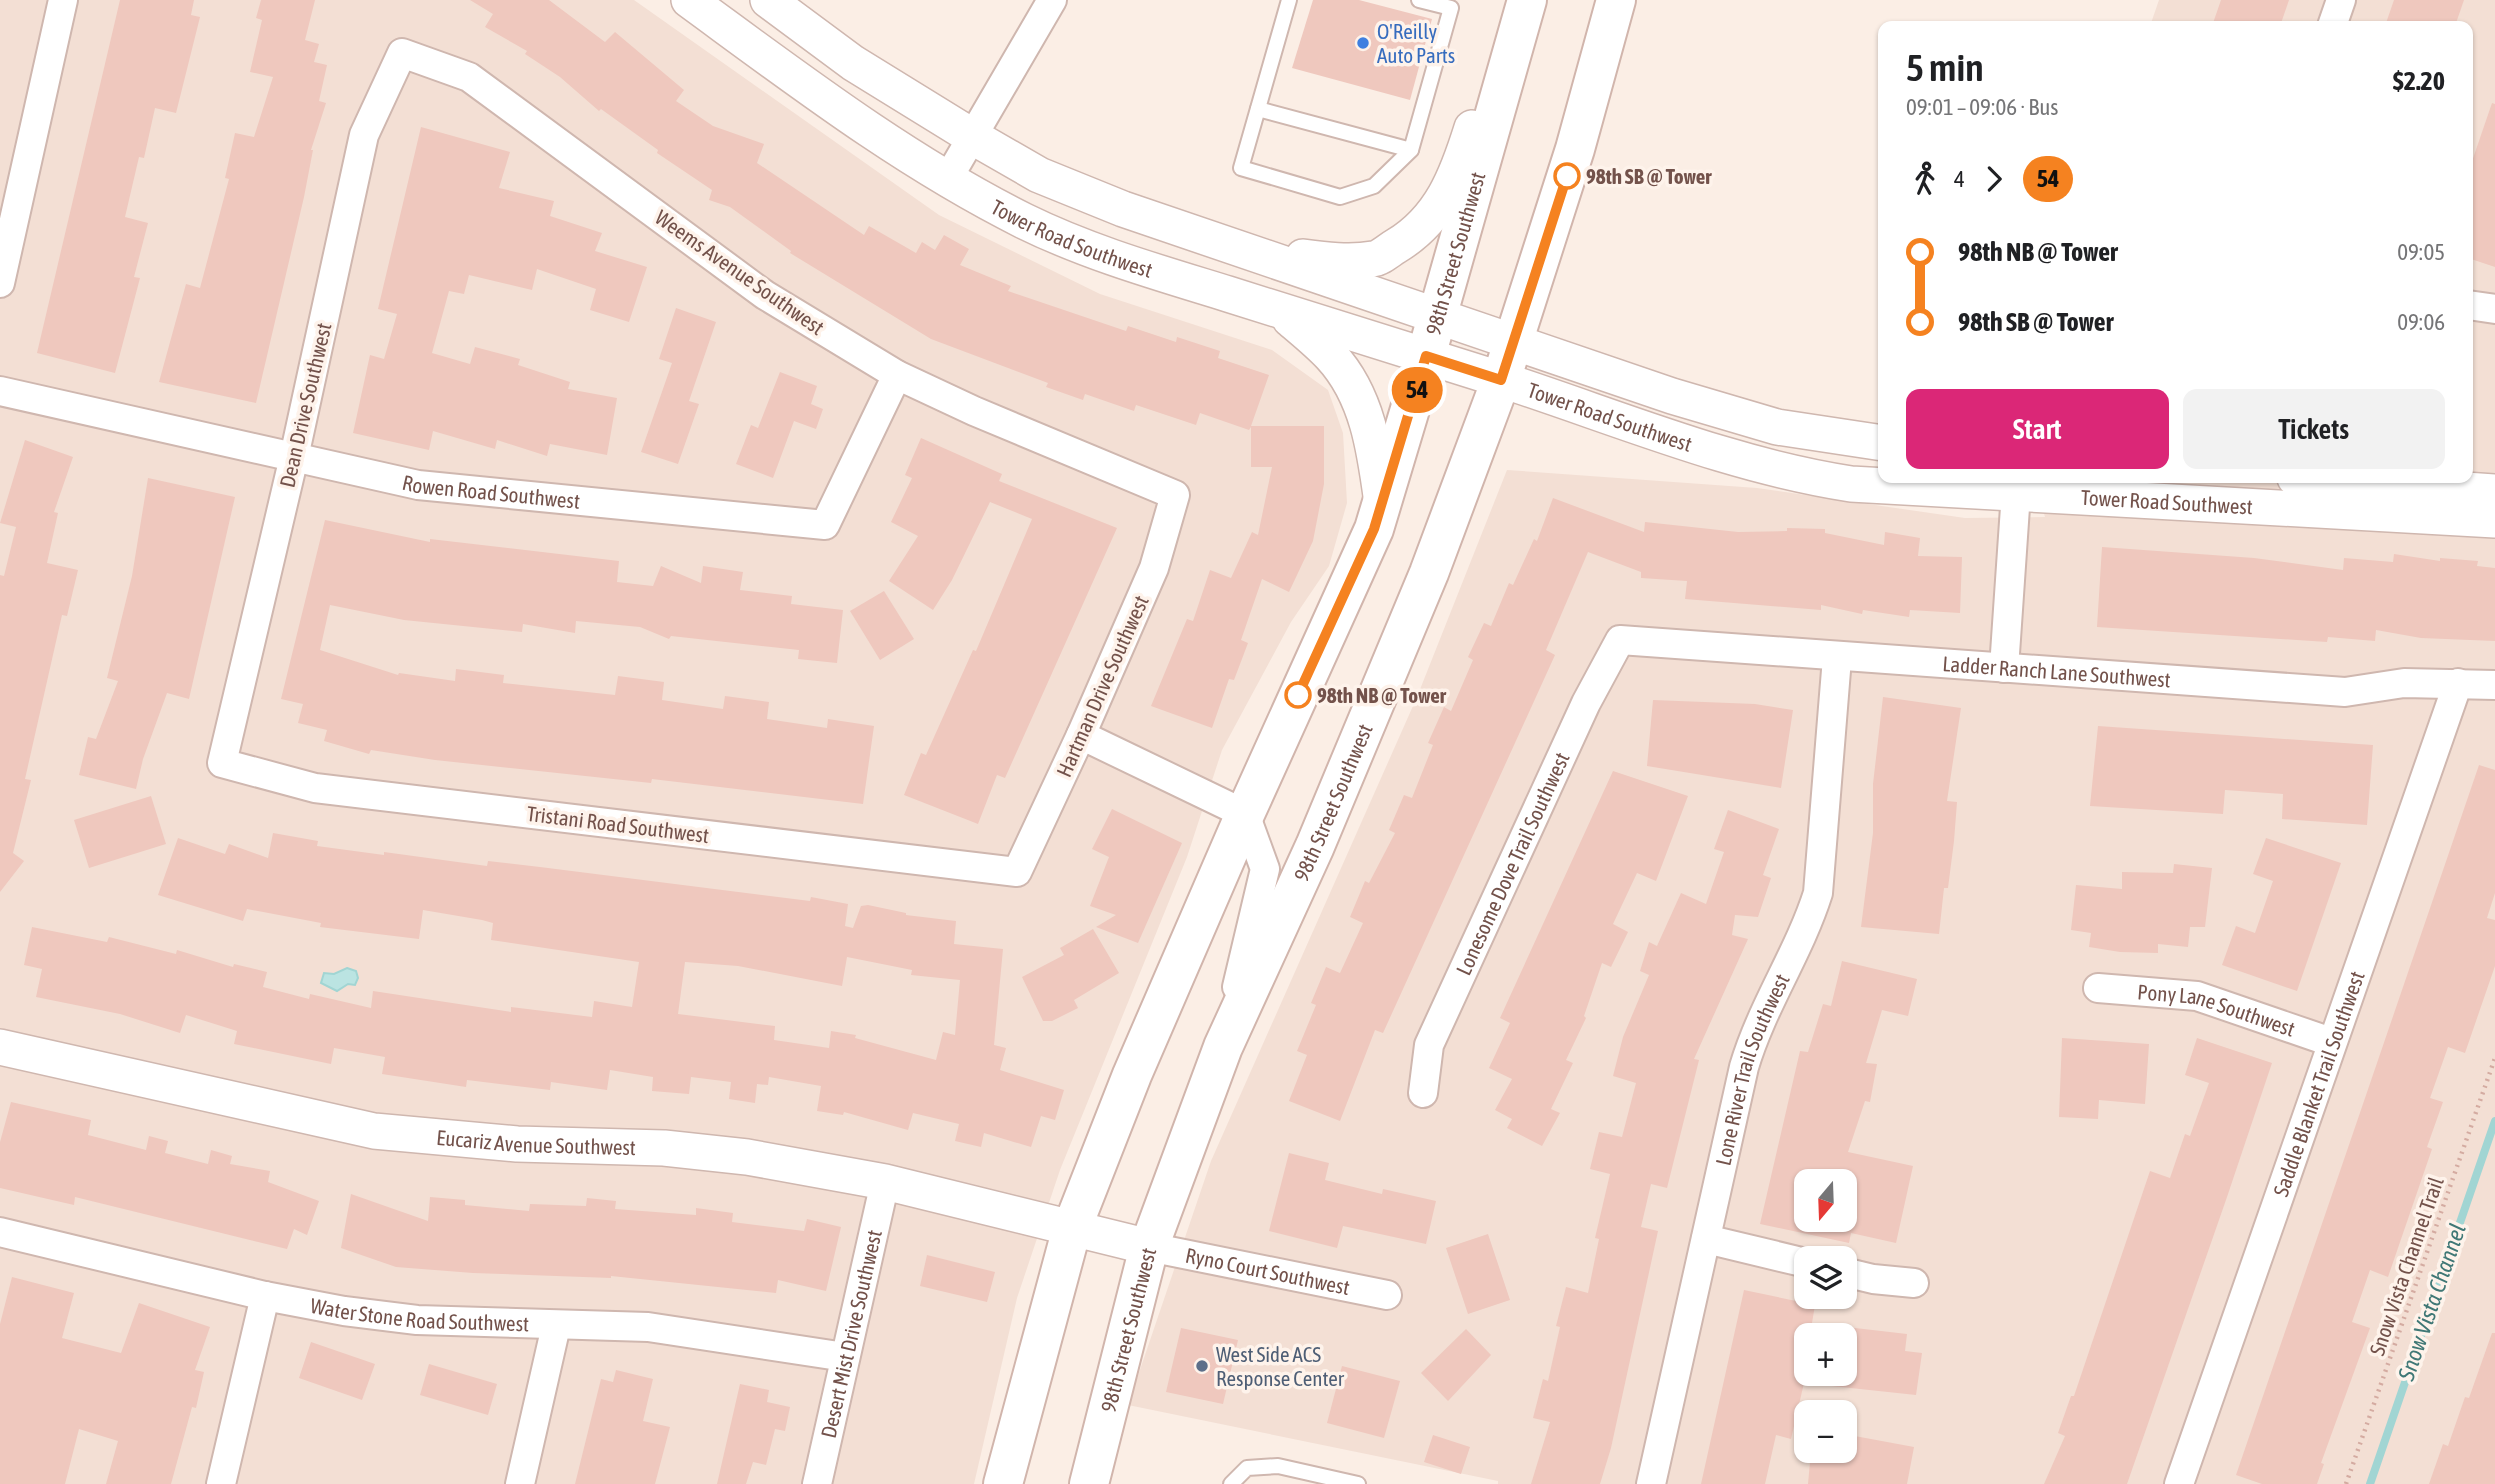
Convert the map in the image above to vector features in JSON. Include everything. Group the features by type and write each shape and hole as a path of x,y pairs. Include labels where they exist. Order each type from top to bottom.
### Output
{"main road":[{"name":"98th Street Southwest","path":"1009,1473 1072,1228 1132,1075 1245,814 1374,529 1527,0"},
{"name":"98th Street Southwest","path":"1089,1484 1149,1247 1223,1047 1315,846 1424,585 1501,380 1575,149 1616,0"}],"street":[{"path":"0,283 63,0"},
{"name":"Tower Road Southwest","path":"689,0 853,119 947,180 1027,223 1135,265 1501,380 1728,457 1793,475 1851,484 2495,492"},
{"name":"Tower Road Southwest","path":"768,0 853,64 973,137 1039,175 1123,209 1438,314 1672,396 1777,427 1878,442"},
{"path":"947,180 1052,0"},
{"path":"1239,248 1329,260 1375,259 1422,226 1444,203 1459,171 1507,0"},
{"path":"2334,21 2341,0"},
{"name":"Weems Avenue Southwest","path":"402,53 469,77 765,295 897,375 974,411 1175,495"},
{"name":"Dean Drive Southwest","path":"222,763 294,457 365,135 402,53"},
{"path":"2473,307 2495,309"},
{"path":"1280,310 1332,356 1359,395 1375,452 1382,503"},
{"name":"Rowen Road Southwest","path":"0,391 418,485 825,525 897,375"},
{"name":"Tower Road Southwest","path":"2320,483 2495,520"},
{"path":"2004,668 2016,487"},
{"name":"Hartman Drive Southwest","path":"1017,872 1154,568 1175,495"},
{"name":"Ladder Ranch Lane Southwest","path":"1620,640 2345,692 2404,683 2495,685"},
{"name":"Lonesome Dove Trail Southwest","path":"1423,1093 1429,1045 1586,703 1620,640"},
{"name":"Lone River Trail Southwest","path":"1651,1484 1752,1040 1807,928 1818,893 1838,657"},
{"name":"Saddle Blanket Trail Southwest","path":"2179,1484 2458,683"},
{"path":"1081,735 1245,814 1265,869 1223,1047"},
{"name":"Tristani Road Southwest","path":"222,763 315,788 1017,872"},
{"name":"Pony Lane Southwest","path":"2098,988 2197,996 2331,1042"},
{"name":"Eucariz Avenue Southwest","path":"0,1047 374,1131 517,1144 664,1148 747,1157 885,1182 1149,1247"},
{"name":"Desert Mist Drive Southwest","path":"817,1484 885,1182"},
{"name":"Water Stone Road Southwest","path":"0,1232 265,1296 344,1311 417,1320 648,1327 845,1357"},
{"path":"1706,1239 1794,1260"},
{"name":"Ryno Court Southwest","path":"1149,1247 1387,1295"},
{"path":"1857,1275 1914,1283"},
{"path":"220,1484 265,1296"},
{"path":"520,1484 556,1326"}],"lane":[{"path":"1289,0 1241,168 1340,197 1374,186 1410,150 1451,8 1419,0"},
{"path":"1258,109 1410,150"},
{"path":"1231,1484 1247,1468 1278,1466 1357,1484"}],"path":[{"name":"Snow Vista Channel Trail","path":"2346,1484 2495,1058"}],"shaded area":[{"path":"0,0 634,0 939,215 1100,294 1272,350 1328,390 1343,433 1347,503 1329,566 1291,622 1222,750 1187,857 1060,1170 1017,1298 974,1484 0,1484"},
{"path":"2159,0 2495,0 2495,1484 1498,1484 1498,1481 1128,1405 1211,1161 1417,697 1507,470 1757,488 1965,518 2045,517 2035,483 2473,483 2473,21 2152,21"}],"water":[{"path":"347,968 356,971 358,978 355,985 348,984 337,991 321,983 324,973 334,974"}],"building":[{"path":"120,0 194,0 191,15 200,17 176,113 155,108 144,158 139,157 125,217 148,223 134,277 140,278 115,373 37,353"},
{"path":"261,0 315,0 305,40 319,44 314,62 327,65 319,101 326,103 311,150 304,197 256,403 159,382 186,284 200,288 229,179 225,178 235,133 254,137 273,77 250,72 262,20 256,18"},
{"path":"470,0 549,0 605,42 615,32 684,90 676,101 713,126 764,144 757,163 864,235 869,226 916,253 922,242 935,250 944,235 969,249 960,265 1011,286 1008,291 1126,331 1128,326 1176,342 1177,337 1220,351 1218,358 1269,375 1251,426 1324,426 1324,484 1313,541 1289,592 1262,579 1241,640 1248,643 1234,680 1229,679 1212,728 1151,706 1187,619 1193,621 1210,570 1231,578 1252,532 1258,535 1272,467 1251,467 1251,427 1249,430 1200,413 1196,425 1136,405 1134,411 1085,394 1083,400 1046,387 1048,383 931,339 790,253 791,251 730,207 709,200 712,190 657,153 658,150 601,109 599,111 560,77 525,54 527,51 485,27 493,14"},
{"name":"O'Reilly Auto Parts","path":"1313,0 1359,0 1432,19 1410,100 1292,68"},
{"path":"2221,0 2289,0 2282,21 2214,21"},
{"path":"2394,0 2464,0 2457,21 2387,21"},
{"path":"2492,103 2495,104 2495,267 2473,260 2473,158"},
{"path":"421,127 510,152 499,188 554,201 550,216 602,233 595,251 647,267 629,322 590,310 596,289 537,269 532,290 469,275 464,294 449,291 432,353 470,364 475,347 520,359 518,365 570,382 568,389 617,398 607,455 550,444 547,456 497,440 495,449 433,431 429,450 353,433 370,355 384,359 397,314 378,309"},
{"path":"676,308 716,322 689,401 699,404 678,464 641,452 672,363 659,359"},
{"path":"780,372 817,386 811,404 823,409 816,429 794,421 773,478 736,464 751,425 758,428"},
{"path":"921,438 1002,474 999,481 1117,528 1005,778 997,775 978,824 904,795 921,753 926,755 973,650 976,651 1032,519 990,502 952,580 933,610 889,581 918,536 891,522 912,478 905,475"},
{"path":"25,440 73,457 54,512 58,513 47,563 78,570 67,616 62,615 25,779 31,780 13,853 24,861 0,892 0,575 4,576 16,527 0,523"},
{"path":"148,478 235,497 189,699 167,693 143,759 136,789 79,775 88,737 96,739 118,681 107,678 132,576"},
{"path":"1553,498 1644,532 1645,522 1738,532 1787,531 1787,528 1825,529 1825,533 1884,545 1885,532 1920,538 1918,556 1962,557 1960,613 1910,610 1909,617 1863,610 1862,614 1821,605 1821,610 1685,599 1687,581 1641,578 1641,572 1588,552 1546,650 1555,655 1383,1033 1375,1030 1340,1121 1289,1101 1307,1055 1297,1051 1316,1005 1311,1003 1326,967 1340,973 1363,923 1350,917 1365,881 1369,883 1395,833 1389,830 1404,795 1412,798 1433,745 1428,743 1444,707 1451,711 1473,660 1468,657 1484,623 1491,626 1509,583 1513,585 1534,539 1537,541"},
{"path":"325,520 430,542 430,539 619,561 617,582 653,586 661,566 701,583 703,566 743,572 740,590 792,596 791,604 843,610 837,663 798,659 799,650 671,636 669,639 640,627 576,621 575,633 523,624 522,632 404,620 330,605 320,650 398,675 455,681 456,669 504,675 503,683 615,695 618,676 664,682 662,700 723,709 725,696 769,702 767,719 827,728 828,719 874,726 863,804 652,779 651,783 435,760 371,750 369,754 324,741 327,730 298,723 303,704 281,699"},
{"path":"2102,547 2254,558 2343,570 2344,558 2393,562 2394,554 2440,561 2440,558 2478,561 2477,566 2495,568 2495,641 2421,638 2376,630 2375,641 2328,637 2327,642 2097,627"},
{"path":"884,591 914,639 880,660 850,611"},
{"path":"1883,697 1961,708 1947,801 1957,802 1954,841 1948,888 1944,888 1939,934 1861,927 1873,833 1873,784"},
{"path":"1653,700 1755,704 1793,710 1781,788 1647,766"},
{"path":"2098,726 2373,745 2367,825 2282,819 2283,794 2225,790 2223,814 2090,806"},
{"path":"2479,765 2495,770 2495,893 2487,918 2495,920 2495,966 2465,1053 2448,1047 2430,1098 2443,1102 2427,1147 2432,1149 2388,1277 2370,1270 2352,1322 2370,1328 2321,1463 2324,1464 2317,1484 2262,1484 2236,1475"},
{"path":"1613,771 1688,796 1656,881 1637,873 1613,924 1628,932 1611,967 1602,963 1584,1016 1586,1018 1566,1060 1573,1063 1551,1109 1560,1113 1542,1146 1507,1128 1512,1119 1495,1110 1512,1079 1489,1068 1510,1023 1500,1018"},
{"path":"151,796 166,844 89,868 74,820"},
{"path":"1112,809 1182,843 1138,943 1096,927 1116,915 1090,906 1109,857 1092,849"},
{"path":"1728,810 1779,829 1763,875 1771,878 1758,917 1735,915 1732,935 1748,939 1694,1059 1699,1060 1667,1188 1651,1184 1641,1227 1658,1231 1611,1448 1600,1484 1531,1484 1550,1422 1533,1418 1543,1379 1548,1381 1560,1327 1556,1326 1566,1287 1588,1293 1599,1239 1595,1238 1610,1174 1590,1169 1599,1132 1622,1137 1636,1083 1613,1076 1623,1037 1649,975 1640,971 1649,942 1657,946 1681,893 1706,904 1724,852 1714,849"},
{"path":"273,833 318,841 317,846 384,855 384,852 487,866 488,861 810,901 811,897 848,904 845,926 853,928 861,906 868,905 906,915 956,921 954,944 1003,949 994,1045 1006,1048 1000,1070 1064,1090 1055,1120 1041,1116 1031,1147 984,1133 981,1147 955,1141 959,1124 913,1113 908,1130 844,1112 843,1115 817,1111 821,1086 769,1077 768,1085 757,1084 755,1103 729,1099 731,1082 691,1077 689,1094 652,1091 653,1077 610,1070 607,1090 551,1082 550,1090 467,1080 466,1087 382,1074 385,1057 334,1048 331,1064 234,1044 237,1031 186,1015 180,1033 120,1014 36,997 42,969 24,965 32,927 107,942 109,937 176,954 177,950 233,967 234,964 267,972 263,987 309,999 310,994 371,1008 373,991 511,1012 511,1007 592,1017 594,1001 632,1007 639,962 491,940 493,923 482,920 423,910 419,939 320,927 321,923 247,909 243,921 158,895 178,838 225,854 229,844 268,858","holes":["847,957 912,970 911,975 960,980 955,1035 943,1032 936,1060 855,1038 856,1035 831,1031 829,1048 774,1040 775,1026 678,1014 685,962 738,966 842,986"]},
{"path":"2266,838 2341,863 2297,991 2222,965 2236,926 2255,933 2273,881 2253,874"},
{"path":"2174,864 2212,868 2205,927 2190,927 2188,947 2158,944 2158,953 2120,952 2089,947 2091,933 2071,930 2076,885 2122,889 2122,872 2173,873"},
{"path":"1093,929 1119,973 1074,1000 1078,1008 1052,1021 1043,1021 1022,977 1064,955 1060,948"},
{"path":"1842,961 1917,979 1908,1016 1882,1010 1866,1063 1877,1064 1870,1102 1865,1101 1848,1152 1913,1166 1896,1243 1851,1233 1849,1243 1797,1232 1857,1232 1857,1169 1794,1169 1794,1231 1760,1224 1800,1051 1808,1052 1823,1004 1831,1006"},
{"path":"2062,1038 2149,1044 2145,1104 2099,1100 2098,1119 2059,1117"},
{"path":"2197,1038 2272,1063 2227,1197 2127,1484 2044,1484 2065,1436 2058,1433 2071,1396 2074,1396 2150,1171 2170,1178 2185,1134 2190,1136 2209,1083 2185,1075"},
{"path":"11,1102 91,1120 88,1135 146,1150 149,1136 168,1141 165,1153 208,1164 211,1150 232,1156 230,1164 270,1171 268,1182 319,1201 307,1235 294,1229 287,1249 75,1197 74,1205 0,1188 0,1142"},
{"path":"1289,1153 1329,1163 1325,1180 1382,1194 1383,1189 1436,1201 1426,1244 1343,1226 1337,1248 1269,1231"},
{"path":"351,1194 428,1221 430,1197 465,1200 465,1205 529,1211 530,1204 586,1206 587,1198 616,1201 615,1209 696,1215 696,1208 733,1213 732,1222 804,1231 807,1219 841,1227 826,1291 778,1280 776,1293 611,1276 473,1273 396,1267 341,1248"},
{"path":"1488,1234 1510,1300 1468,1314 1446,1248"},
{"path":"927,1255 995,1272 987,1302 920,1286"},
{"path":"12,1277 74,1293 62,1338 121,1353 139,1303 210,1327 195,1370 204,1372 196,1408 192,1407 171,1484 106,1484 118,1441 79,1429 65,1484 0,1484 0,1324"},
{"path":"1744,1290 1794,1301 1794,1309 1814,1309 1812,1323 1794,1323 1794,1386 1803,1386 1800,1400 1794,1400 1791,1439 1776,1435 1765,1484 1701,1484"},
{"name":"West Side ACS Response Center","path":"1181,1328 1238,1340 1223,1404 1166,1392"},
{"path":"1857,1328 1907,1334 1905,1351 1922,1353 1916,1395 1832,1386 1857,1386"},
{"path":"1466,1329 1491,1355 1448,1401 1421,1373"},
{"path":"2492,1333 2495,1333 2495,1484 2429,1484 2443,1444 2448,1446 2465,1397 2469,1398"},
{"path":"311,1342 375,1364 362,1400 299,1378"},
{"path":"429,1364 497,1384 488,1415 420,1395"},
{"path":"1342,1366 1400,1381 1384,1438 1327,1423"},
{"path":"616,1370 653,1379 643,1421 670,1427 655,1484 575,1484 601,1379 613,1382"},
{"path":"740,1384 769,1390 767,1402 790,1407 785,1431 775,1429 766,1465 753,1462 746,1484 717,1484"},
{"path":"1433,1435 1470,1447 1461,1474 1424,1462"},
{"path":"1857,1436 1914,1447 1907,1484 1808,1484 1810,1463 1857,1463"}],"waterway":[{"name":"Snow Vista Channel","path":"2370,1484 2495,1121"}],"bus line":[{"name":"54","path":"1298,695 1374,529 1426,356 1501,380 1567,176"}],"place":[{"name":"O'Reilly Auto Parts","path":"1363,43"},
{"name":"98th SB @ Tower","path":"1567,176"},
{"name":"98th NB @ Tower","path":"1298,695"},
{"name":"West Side ACS Response Center","path":"1202,1366"}]}
